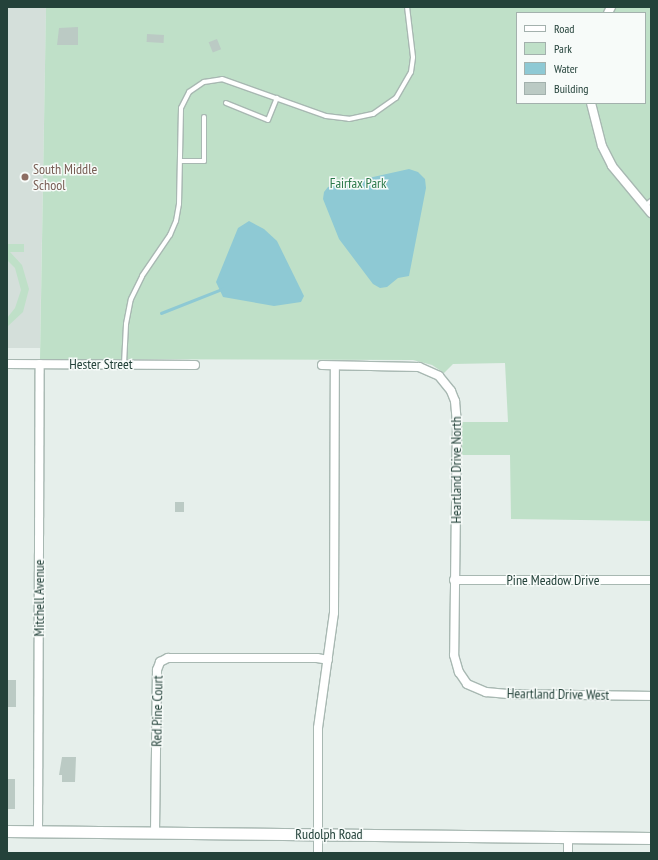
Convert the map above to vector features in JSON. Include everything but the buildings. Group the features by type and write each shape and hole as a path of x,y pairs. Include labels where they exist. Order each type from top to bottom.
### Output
{"street":[{"path":"591,104 602,146 612,166 648,204 651,213"},
{"name":"Hester Street","path":"7,364 195,365"},
{"name":"Mitchell Avenue","path":"38,831 40,364"},
{"name":"Heartland Drive North","path":"322,366 419,367 439,376 451,391 456,412 454,655 459,672 467,684"},
{"path":"318,853 318,728 334,613 335,366"},
{"name":"Pine Meadow Drive","path":"454,580 651,580"},
{"name":"Red Pine Court","path":"155,833 157,670 160,662 168,658 317,658 328,660"},
{"name":"Heartland Drive West","path":"467,684 486,692 508,694 651,696"},
{"name":"Rudolph Road","path":"7,831 651,838"},
{"path":"568,837 568,853"}],"lane":[{"path":"124,364 126,324 131,299 142,276 170,235 180,204 181,108 189,92 197,86 222,79 337,118 362,118 384,108 396,98 411,72 413,51 407,7"},
{"path":"226,103 268,120 277,98"},
{"path":"180,162 204,161 204,117"}],"shaded area":[{"name":"South Middle School","path":"7,7 46,7 40,348 7,348"}],"green space":[{"name":"Fairfax Park","path":"46,7 651,7 651,521 511,519 510,455 456,455 457,422 508,422 505,363 453,364 444,373 432,365 413,360 40,359"},
{"path":"7,244 24,244 24,252 10,252 22,265 29,289 23,312 7,327 7,318 15,308 21,290 15,268 7,260"}],"water":[{"path":"409,169 418,172 425,179 426,188 409,276 398,278 387,287 380,288 373,284 339,239 323,199 324,192 328,187"},
{"path":"249,221 264,229 277,241 304,296 301,302 274,306 223,297 216,282 238,228"}],"waterway":[{"path":"161,313 222,289"}],"place":[{"name":"South Middle School","path":"25,177"}]}
